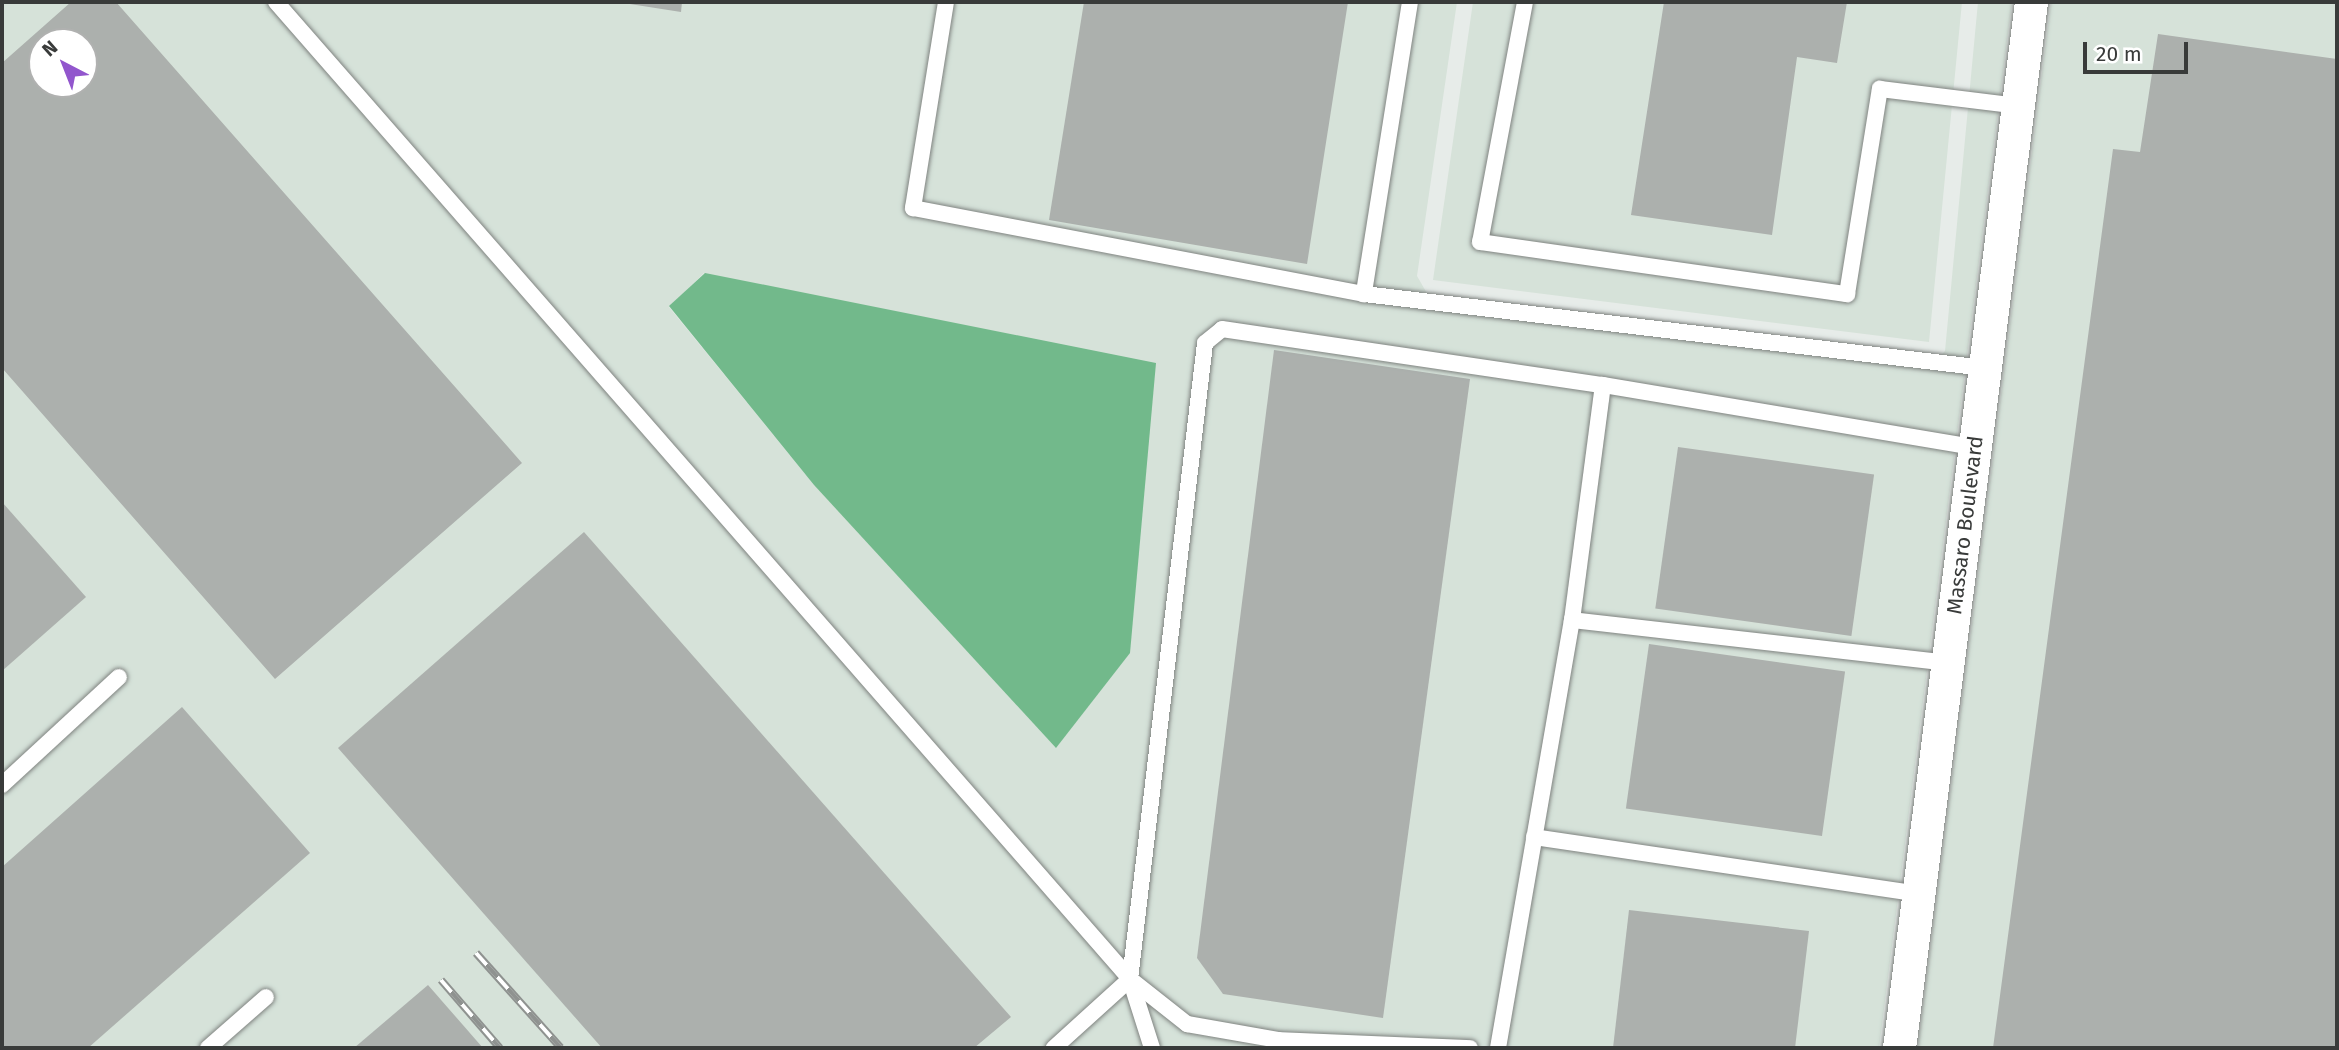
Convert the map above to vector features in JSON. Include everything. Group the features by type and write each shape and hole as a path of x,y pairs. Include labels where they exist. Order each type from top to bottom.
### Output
{"street":[{"name":"Massaro Boulevard","path":"1899,1048 2031,2"}],"lane":[{"path":"276,2 1130,979 1187,1024 1278,1044 1470,1048"},
{"path":"946,2 913,208 1364,294 1985,368"},
{"path":"1364,294 1410,2"},
{"path":"1525,2 1480,242 1846,294 1880,89 2018,106"},
{"path":"1152,1048 1130,979 1205,343 1222,329 1603,385 1975,447"},
{"path":"1498,1048 1572,620 1603,385"},
{"path":"1572,620 1948,663"},
{"path":"2,785 119,677"},
{"path":"1534,837 1918,894"},
{"path":"1054,1048 1130,979"},
{"path":"208,1048 266,997"}],"shaded area":[{"path":"2,2 1457,2 1417,276 1428,295 1938,358 1945,351 1978,2 2012,2 1879,1048 2,1048","holes":["704,273 1056,748 814,485 669,307"]},
{"path":"1473,2 1962,2 1929,342 1433,280"},
{"path":"2051,2 2337,2 2337,1048 1918,1048"},
{"path":"705,273 1156,363 1130,653 1056,748 814,485 669,306"}],"building":[{"path":"71,2 116,2 522,463 275,679 2,368 2,63 28,40 28,98 98,98 98,28 42,28"},
{"path":"617,2 682,2 681,12"},
{"path":"1084,2 1348,2 1307,264 1049,220"},
{"path":"1664,2 1847,2 1837,63 1797,57 1772,235 1631,215"},
{"path":"2158,34 2337,59 2337,1048 1993,1048 2113,149 2140,152"},
{"path":"1274,350 1470,379 1383,1018 1223,994 1197,958"},
{"path":"1678,447 1874,475 1851,636 1655,608"},
{"path":"2,502 86,597 2,671"},
{"path":"584,532 1011,1017 974,1048 602,1048 338,748"},
{"path":"1649,644 1845,672 1822,836 1626,808"},
{"path":"182,707 310,853 88,1048 2,1048 2,867"},
{"path":"1629,910 1809,931 1795,1048 1613,1048"},
{"path":"428,985 483,1048 354,1048"}],"railway":[{"path":"476,953 561,1048"},
{"path":"441,980 500,1048"}]}
